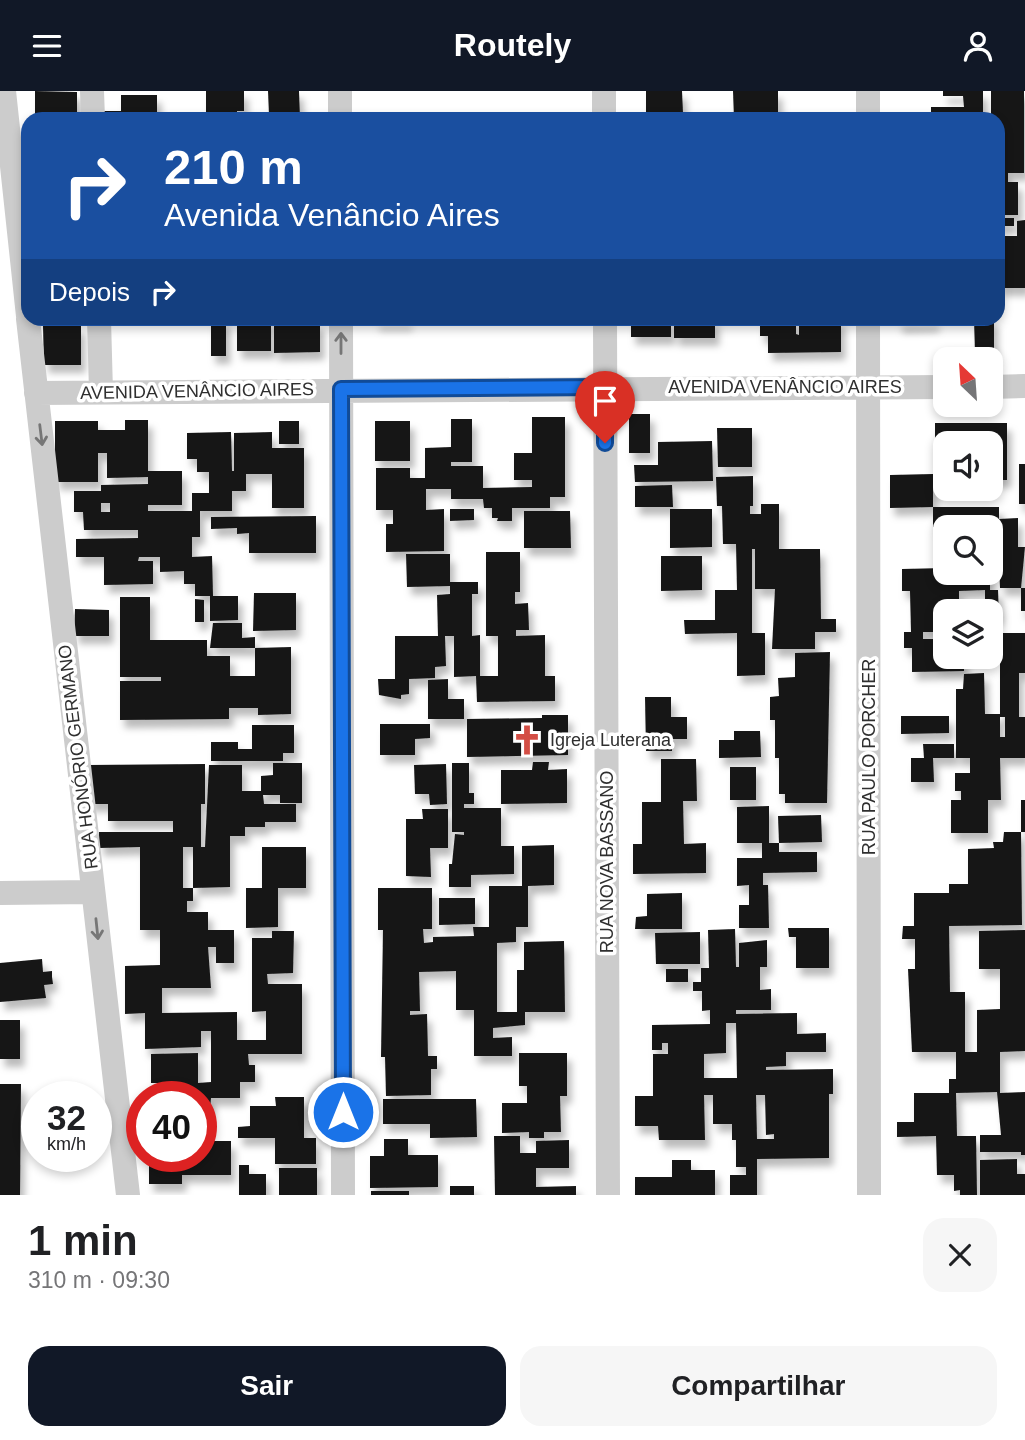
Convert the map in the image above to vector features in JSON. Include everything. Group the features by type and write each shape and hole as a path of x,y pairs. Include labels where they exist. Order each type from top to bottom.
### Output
{"street":[{"name":"RUA HONÓRIO GERMANO","path":"4,91 21,251"},
{"path":"92,91 93,112"},
{"path":"340,91 340,112"},
{"path":"604,91 604,112"},
{"path":"868,91 868,112"},
{"name":"RUA HONÓRIO GERMANO","path":"29,326 128,1195"},
{"path":"99,326 101,392"},
{"path":"341,326 343,1195"},
{"name":"RUA NOVA BASSANO","path":"605,326 608,1195"},
{"name":"RUA PAULO PORCHER","path":"868,326 869,1195"},
{"name":"AVENIDA VENÂNCIO AIRES","path":"36,393 605,387 933,387"},
{"path":"1003,387 1025,387"},
{"path":"0,893 93,892"}],"building":[{"path":"35,91 77,92 77,112 35,112"},
{"path":"206,91 244,91 244,111 206,112"},
{"path":"268,91 299,91 300,112 269,112"},
{"path":"646,91 682,91 683,112 646,112"},
{"path":"733,91 778,91 778,112 734,112"},
{"path":"943,91 983,91 983,112 931,112 931,107 964,107 963,96 943,96"},
{"path":"991,91 1024,91 1024,173 1008,173 1008,182 1018,182 1018,215 1005,215 1005,112 991,112"},
{"path":"121,95 157,95 157,112 104,112 121,111"},
{"path":"1005,218 1014,218 1014,226 1005,226"},
{"path":"1025,220 1025,288 1005,288 1005,236 1017,236 1017,221"},
{"path":"43,326 81,326 81,365 44,365"},
{"path":"211,326 226,326 226,356 211,356"},
{"path":"237,326 271,326 271,351 237,351"},
{"path":"274,326 320,326 320,352 274,353"},
{"path":"631,326 671,326 671,337 631,337"},
{"path":"674,326 715,326 715,338 674,338"},
{"path":"760,326 796,326 796,334 799,335 799,326 841,326 841,352 768,353 768,336 760,336"},
{"path":"974,326 994,326 994,347 975,347"},
{"path":"629,414 650,414 650,453 629,453"},
{"path":"532,417 565,417 565,497 550,497 550,508 512,508 512,521 497,521 498,518 492,518 492,508 484,508 483,499 451,499 451,489 426,489 426,510 444,509 444,551 386,552 386,524 393,524 393,510 376,510 376,468 410,468 410,478 425,478 425,448 451,447 451,419 472,419 472,462 451,462 451,466 483,466 483,488 532,487 532,480 514,480 514,453 532,453"},
{"path":"125,420 148,420 148,471 182,471 182,505 148,505 148,511 192,511 192,493 209,493 209,472 197,472 197,459 187,459 187,433 231,432 232,471 234,433 272,432 272,448 304,448 304,508 272,508 272,474 246,474 246,491 232,491 232,511 200,511 200,537 192,537 192,557 212,556 213,596 238,596 238,620 210,621 210,596 195,596 195,584 184,584 184,571 160,572 160,557 139,557 138,561 153,561 153,584 104,585 104,557 76,557 76,539 138,538 138,530 84,530 83,512 74,512 74,491 101,491 101,485 148,484 148,477 107,478 107,453 98,453 98,482 55,482 55,421 98,421 98,430 125,430","holes":["101,503 110,503 110,512 101,512"]},
{"path":"279,421 299,421 299,444 279,444"},
{"path":"375,421 410,421 410,461 375,461"},
{"path":"935,423 1007,423 1007,480 1003,480 1003,431 935,431"},
{"path":"717,428 752,428 752,467 718,467"},
{"path":"712,441 713,481 635,482 634,465 658,465 658,442"},
{"path":"1019,464 1025,464 1025,504 1019,504"},
{"path":"933,474 933,507 890,508 890,475"},
{"path":"753,476 753,506 750,506 750,514 761,514 761,504 779,504 779,549 820,549 821,619 836,619 836,632 815,632 815,649 772,649 775,589 755,589 755,549 752,549 752,633 765,633 765,675 737,676 737,633 685,634 684,620 715,620 715,590 737,590 736,544 723,544 722,506 717,506 716,477"},
{"path":"672,485 673,507 635,507 635,486"},
{"path":"933,507 999,507 999,515 933,515"},
{"path":"450,509 474,509 474,520 450,521"},
{"path":"670,509 712,509 712,547 670,548"},
{"path":"524,511 570,511 571,548 524,548"},
{"path":"316,516 316,553 249,553 249,533 237,534 237,528 211,529 211,517"},
{"path":"1018,518 1018,547 1025,547 1021,588 1000,588 1000,585 1003,585 1003,519"},
{"path":"486,552 520,552 520,592 515,592 515,604 528,603 529,630 516,630 516,636 545,635 545,676 555,676 555,701 477,702 476,676 454,677 454,636 445,636 446,666 435,667 435,678 409,679 409,694 401,695 401,699 379,695 378,679 395,679 395,636 438,636 437,595 450,594 450,586 407,587 406,554 450,554 450,582 478,582 478,594 472,594 472,636 480,635 480,676 498,676 498,636 486,636"},
{"path":"661,556 702,556 702,590 661,591"},
{"path":"933,568 933,585 990,585 990,590 998,590 998,599 985,599 985,590 959,591 959,599 933,599 933,632 923,632 923,639 933,639 933,669 964,671 912,672 912,648 904,648 904,632 911,632 910,591 902,591 902,569"},
{"path":"1021,588 1025,588 1025,611 1021,611"},
{"path":"254,593 296,593 296,630 253,631"},
{"path":"120,597 150,597 150,640 207,640 207,656 230,656 230,676 255,676 255,648 291,647 291,714 258,715 258,708 229,708 229,719 120,720 120,681 161,681 161,677 120,677"},
{"path":"195,599 204,600 204,622 195,622"},
{"path":"75,609 109,610 109,636 74,636"},
{"path":"213,623 242,623 242,638 255,637 255,648 210,648"},
{"path":"1003,633 1025,633 1025,673 1019,673 1019,717 1025,717 1025,758 1000,758 1001,800 988,800 988,833 951,833 951,800 961,800 961,791 955,791 955,773 970,773 970,758 956,758 956,689 963,689 964,674 984,673 985,714 1000,714","holes":["1000,717 1005,717 1005,737 1000,737"]},
{"path":"830,652 827,803 785,803 785,794 779,794 779,758 775,758 775,720 770,720 770,697 779,696 778,678 795,677 795,653"},
{"path":"448,679 448,699 464,699 464,719 428,719 428,680"},
{"path":"645,697 671,697 671,717 687,717 687,739 672,739 672,751 646,751"},
{"path":"542,715 568,715 568,755 467,757 467,719 542,718"},
{"path":"901,716 949,716 949,733 901,734"},
{"path":"380,724 430,724 430,738 415,739 415,755 380,755"},
{"path":"252,725 294,725 294,753 283,753 283,761 211,761 211,742 238,742 238,749 252,749"},
{"path":"734,731 760,731 761,757 719,758 719,740 734,740"},
{"path":"923,744 954,744 954,758 933,758 934,782 911,782 911,758 924,758"},
{"path":"661,759 696,759 697,801 683,801 684,844 706,843 706,873 633,874 633,844 642,844 642,802 661,802"},
{"path":"533,762 549,762 548,770 567,769 567,803 501,804 501,770 532,770"},
{"path":"273,763 302,763 302,803 280,803 280,795 263,795 264,804 296,804 296,822 265,822 265,827 245,827 245,836 230,836 230,887 193,888 193,901 187,901 187,912 208,912 208,930 234,930 234,963 216,963 216,947 208,947 211,988 162,988 162,1013 237,1012 237,1040 266,1040 266,1011 252,1012 252,938 272,938 272,931 294,931 293,973 267,974 268,984 302,984 302,1054 248,1054 249,1065 255,1065 255,1082 240,1082 240,1098 217,1098 217,1081 211,1081 211,1031 201,1031 201,1047 145,1049 145,1013 125,1014 125,966 160,965 160,930 140,930 140,847 99,848 99,832 173,832 173,821 108,821 108,804 88,804 88,765 205,764 201,847 205,847 209,765 242,765 242,791 261,791 261,776 273,775","holes":["183,847 193,847 193,888 183,888"]},
{"path":"452,763 469,763 469,793 474,793 474,804 464,804 464,808 501,808 501,846 514,846 514,874 471,875 471,887 449,887 449,864 452,864 455,834 464,835 464,832 452,832"},
{"path":"446,764 447,804 430,805 429,794 415,794 414,765"},
{"path":"730,767 756,767 756,800 730,800"},
{"path":"1021,800 1025,800 1025,832 1021,832"},
{"path":"769,806 769,843 779,843 779,852 817,852 817,872 763,873 763,885 768,885 769,928 739,928 739,905 749,905 749,885 737,886 737,858 762,858 762,843 737,843 737,807"},
{"path":"422,809 448,809 448,848 430,848 431,877 406,876 406,819 423,819"},
{"path":"821,815 822,842 779,843 778,816"},
{"path":"1004,832 1021,832 1022,925 949,926 950,992 965,992 965,1052 977,1052 977,1010 1000,1009 1000,969 979,969 979,931 1025,930 1025,1051 1000,1052 1000,1093 1025,1092 1025,1155 1021,1155 1021,1152 980,1152 980,1135 1001,1135 997,1092 956,1093 957,1136 976,1136 977,1195 960,1195 960,1190 954,1191 954,1175 937,1175 936,1136 897,1137 897,1122 914,1122 914,1093 949,1093 949,1079 956,1079 956,1052 912,1052 908,969 915,969 915,939 902,939 903,926 914,926 914,893 949,893 949,884 968,884 968,849 994,848 993,842 1003,842"},
{"path":"554,845 554,885 528,886 528,927 516,927 516,942 497,943 497,1012 517,1012 517,970 524,970 524,942 564,941 565,1012 525,1012 525,1025 493,1028 493,1038 512,1037 512,1056 474,1056 474,1010 456,1010 456,971 419,972 420,1011 410,1011 410,1015 427,1014 428,1056 437,1056 437,1069 431,1069 431,1095 386,1096 385,1057 381,1057 383,930 378,930 378,888 432,888 432,929 423,929 424,943 433,942 433,937 474,936 473,927 489,927 489,886 522,886 522,846"},
{"path":"262,847 306,847 306,888 278,888 278,927 246,928 246,888 262,888"},
{"path":"682,893 682,929 635,929 636,917 647,916 647,894"},
{"path":"439,898 475,898 475,924 439,925"},
{"path":"788,928 829,928 829,968 796,968 796,937 789,937"},
{"path":"735,929 736,967 739,967 739,943 767,940 767,967 760,967 760,990 771,989 771,1010 736,1010 736,1014 797,1013 797,1034 826,1033 826,1052 786,1052 786,1066 766,1067 766,1070 833,1069 833,1094 829,1094 829,1158 757,1159 757,1195 730,1195 730,1175 746,1175 746,1167 736,1167 736,1140 732,1140 732,1124 713,1124 713,1095 704,1095 705,1140 659,1140 658,1126 635,1126 635,1096 653,1096 653,1054 668,1054 668,1043 662,1043 662,1050 652,1050 652,1025 710,1024 710,1010 702,1011 702,991 693,991 693,982 701,982 701,968 709,968 708,930","holes":["726,1023 736,1023 737,1078 704,1078 704,1054 726,1053","756,1095 765,1095 766,1135 774,1134 774,1139 757,1139"]},
{"path":"700,932 700,964 656,964 655,933"},
{"path":"42,959 43,972 52,971 53,984 44,985 46,998 0,1002 0,963"},
{"path":"666,969 688,969 688,982 666,982"},
{"path":"0,1020 20,1020 20,1059 0,1059"},
{"path":"198,1053 198,1081 151,1081 151,1054"},
{"path":"519,1053 567,1053 567,1096 560,1096 561,1132 544,1132 544,1138 529,1138 529,1132 502,1133 502,1103 527,1103 527,1086 519,1086"},
{"path":"0,1084 21,1084 20,1195 0,1195"},
{"path":"275,1097 304,1097 304,1138 316,1138 316,1164 275,1164 275,1138 238,1138 238,1127 250,1126 250,1106 276,1106"},
{"path":"383,1099 476,1099 477,1137 430,1138 430,1124 383,1124"},
{"path":"494,1136 520,1136 520,1153 536,1153 536,1141 569,1140 569,1168 536,1168 536,1187 576,1186 576,1195 495,1195"},
{"path":"384,1139 408,1139 408,1155 438,1155 438,1187 370,1188 370,1156 384,1156"},
{"path":"217,1141 231,1141 231,1175 182,1175 182,1184 149,1184 149,1172 217,1172"},
{"path":"1017,1159 1017,1174 1025,1174 1025,1195 980,1195 980,1160"},
{"path":"672,1160 691,1160 691,1170 715,1170 715,1195 635,1195 635,1177 672,1177"},
{"path":"239,1165 249,1165 249,1174 266,1174 266,1195 239,1195"},
{"path":"279,1168 317,1168 317,1195 279,1195"},
{"path":"450,1186 474,1186 474,1195 450,1195"},
{"path":"371,1191 409,1191 409,1195 371,1195"}],"place":[{"name":"Igreja Luterana","path":"527,740"}],"route":[{"path":"343,1112 341,389 605,387 605,443"}]}
